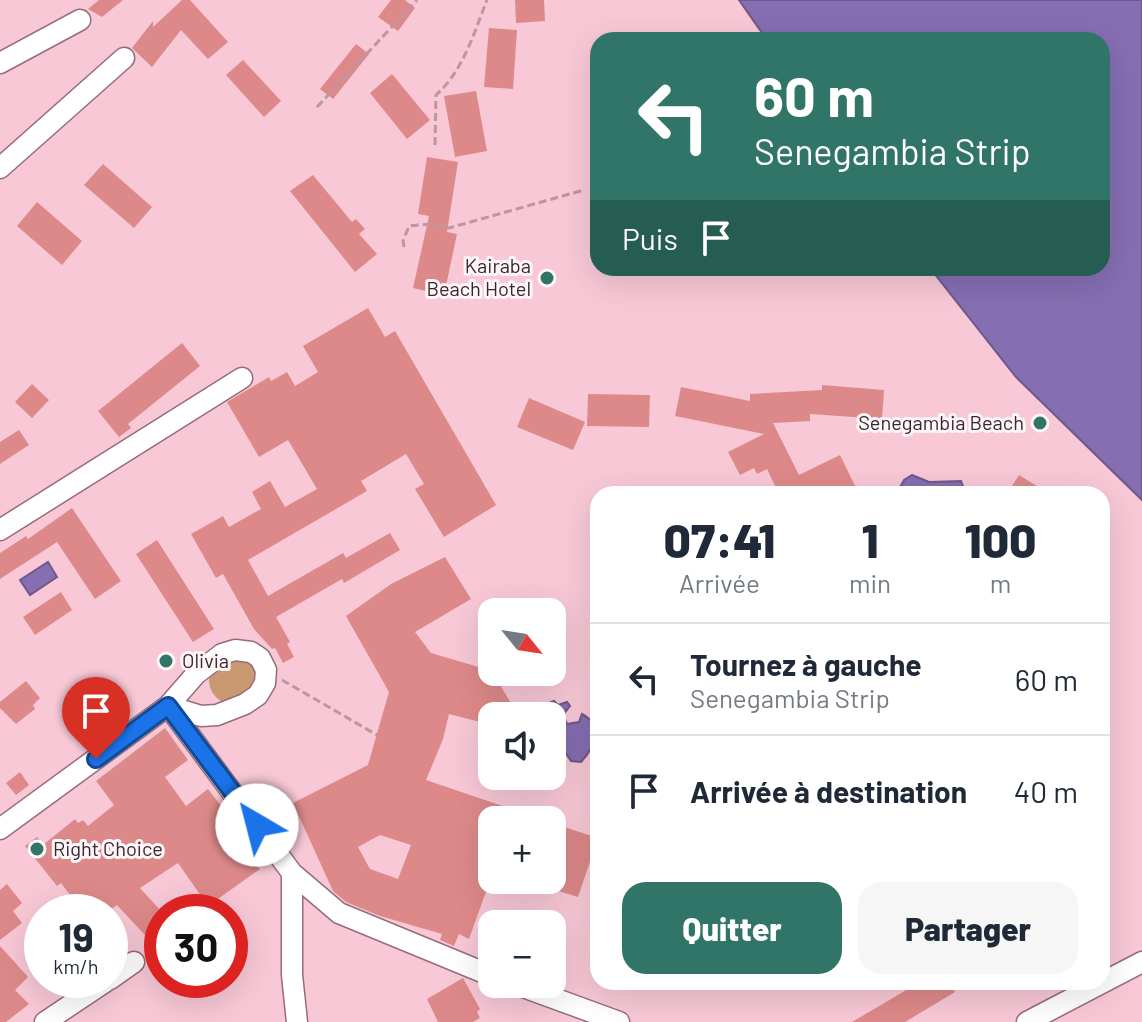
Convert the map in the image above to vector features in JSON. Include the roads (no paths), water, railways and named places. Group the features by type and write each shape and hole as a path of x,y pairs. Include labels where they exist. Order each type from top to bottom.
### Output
{"street":[{"path":"0,63 80,20"},
{"path":"0,168 124,58"},
{"path":"0,530 242,378"},
{"path":"0,829 168,706 196,674 230,651 243,650 256,654 264,664 267,676 258,695 245,704 217,715 201,716 168,706"},
{"path":"168,706 292,873 339,913 478,970"},
{"path":"292,873 292,975 297,1022"},
{"path":"128,966 134,962"},
{"path":"1110,979 1142,962"},
{"path":"1027,1022 1088,990"},
{"path":"45,1022 81,998"},
{"path":"553,998 619,1022"}],"place":[{"name":"Kairaba Beach Hotel","path":"547,278"},
{"name":"Senegambia Beach","path":"1040,423"},
{"name":"Olivia","path":"166,661"},
{"name":"Right Choice","path":"37,849"}]}
